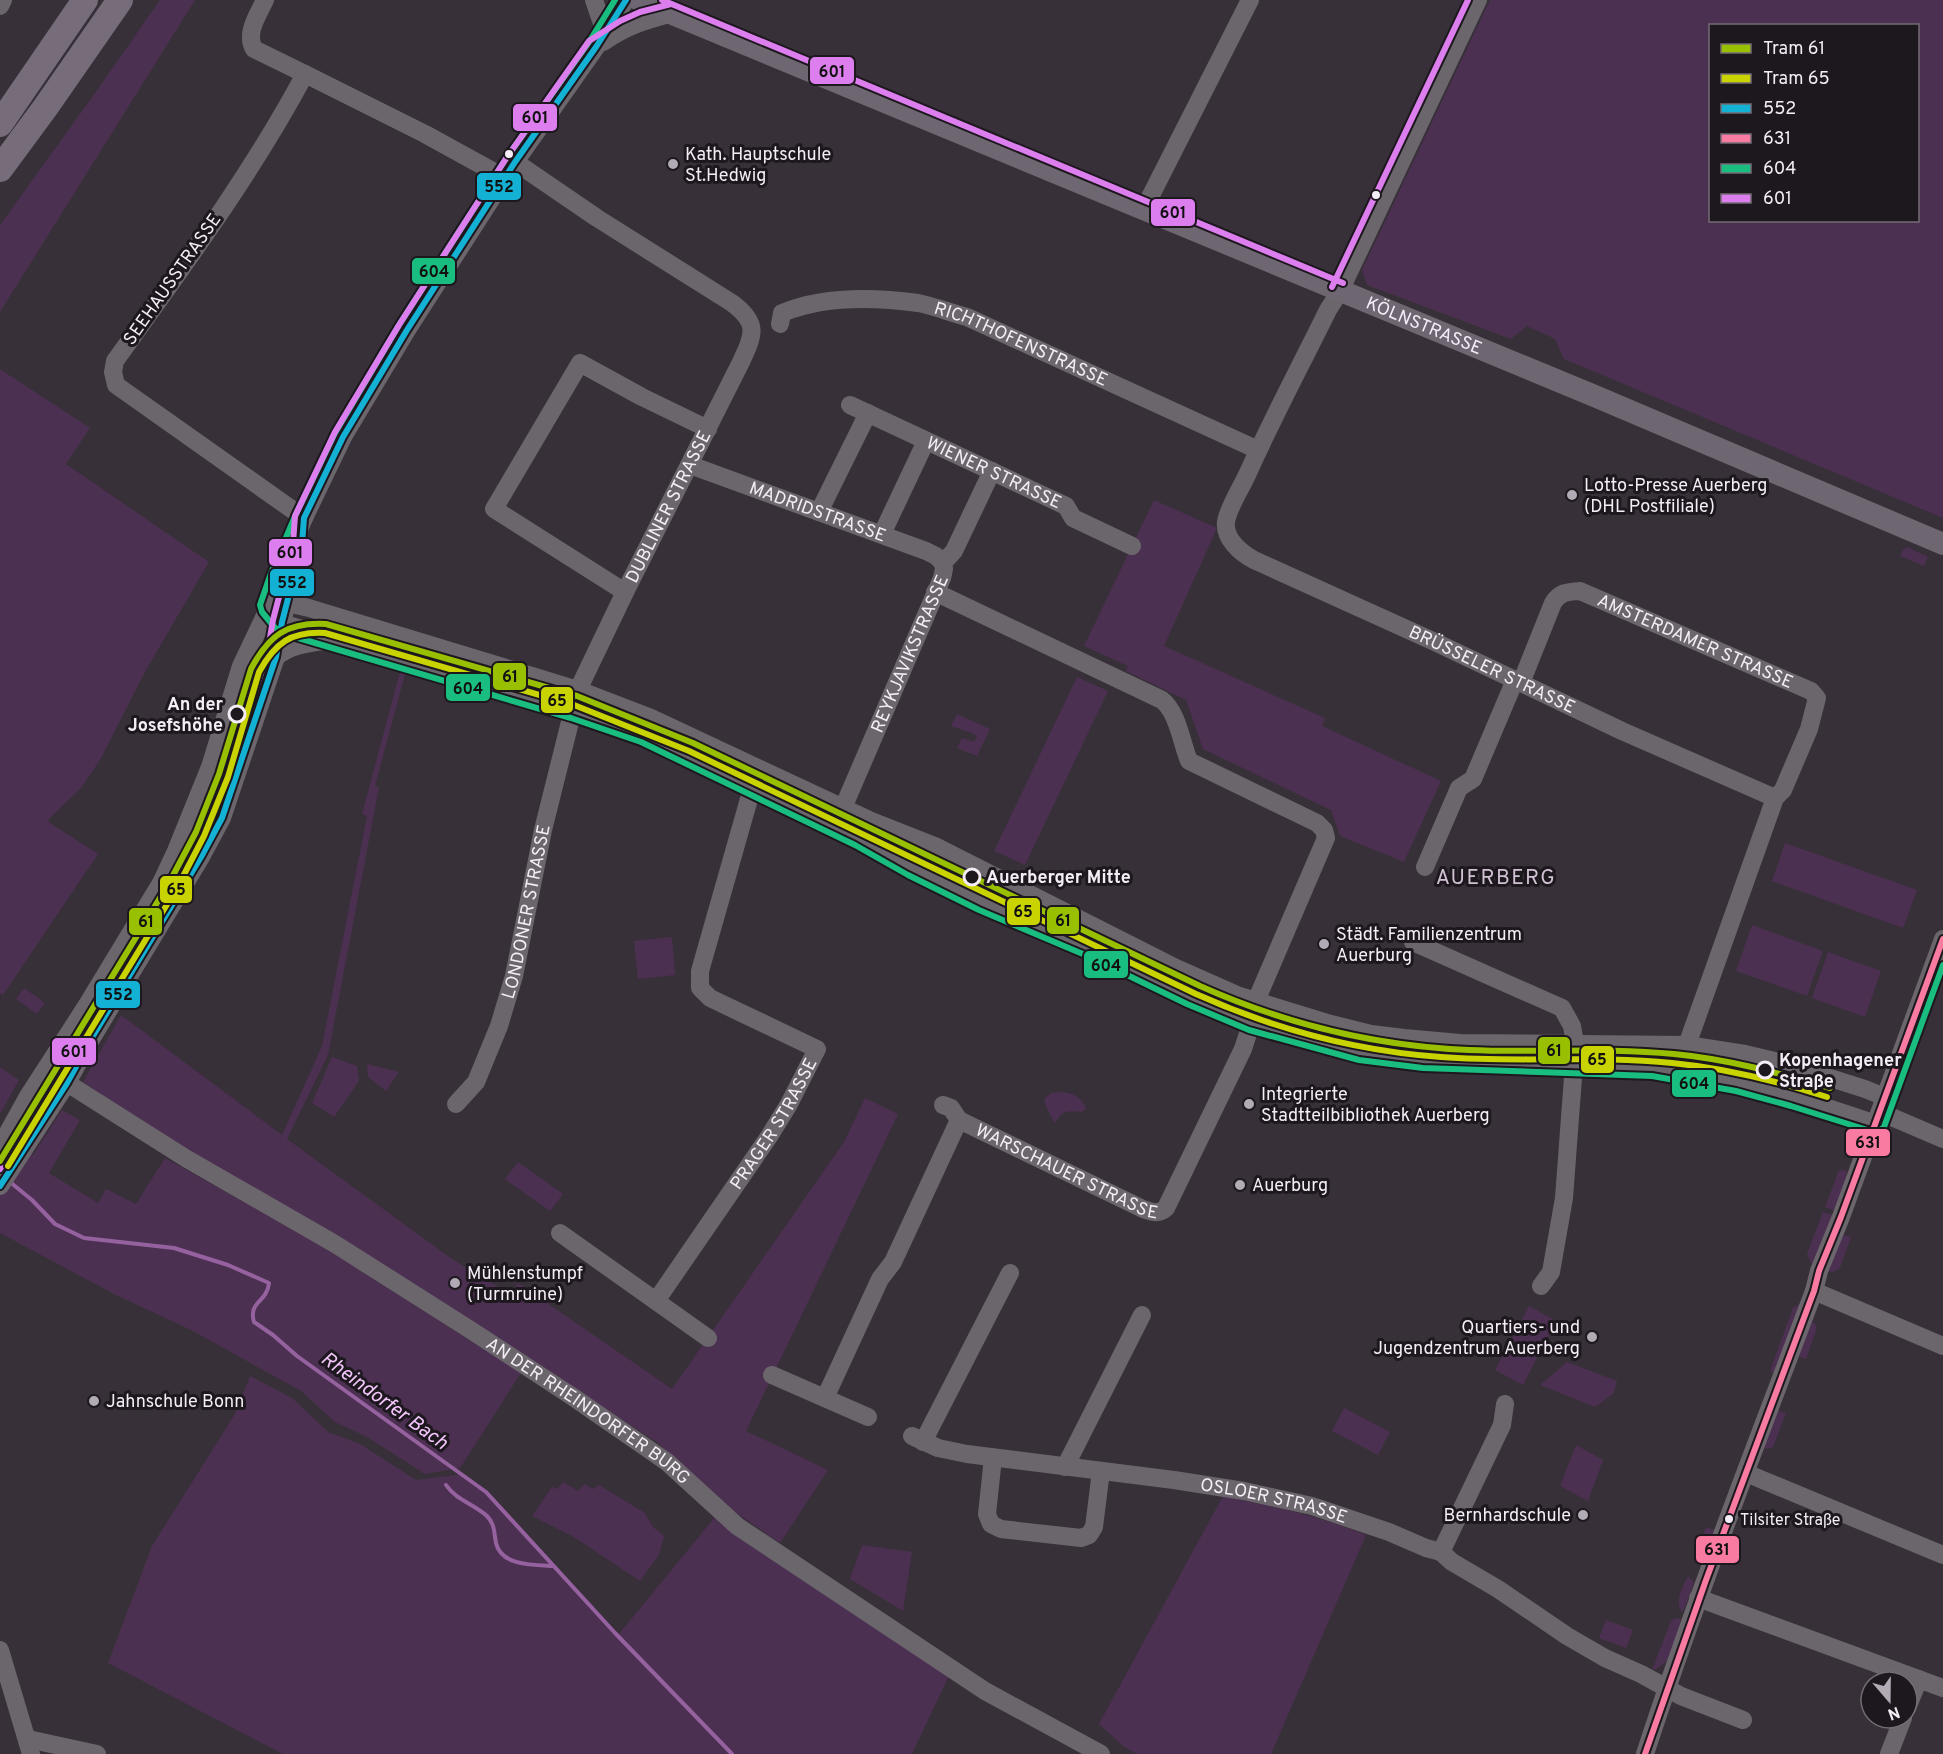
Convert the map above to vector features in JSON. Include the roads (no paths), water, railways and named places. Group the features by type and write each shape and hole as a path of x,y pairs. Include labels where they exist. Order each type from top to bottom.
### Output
{"highway":[{"path":"0,124 85,0"},
{"path":"0,169 120,0"}],"main road":[{"name":"KÖLNSTRASSE","path":"639,0 670,6 1144,209 1943,544"}],"street":[{"path":"0,6 3,0"},
{"path":"265,0 251,33 250,43 254,49 425,134 510,170"},
{"path":"594,0 601,39"},
{"path":"0,1186 67,1083 222,818 276,657 282,622 278,605 279,577 343,437 398,345 510,170 626,0"},
{"path":"1144,209 1250,0"},
{"name":"BRÜSSELER STRASSE","path":"1478,0 1340,291 1328,310 1258,450 1226,523 1231,541 1241,553 1622,731 1775,798"},
{"path":"601,39 670,6"},
{"name":"SEEHAUSSTRASSE","path":"304,518 116,385 113,372 115,361 171,284 278,126 305,74"},
{"name":"DUBLINER STRASSE","path":"510,170 597,218 732,303 751,322 753,331 752,339 578,690 574,709"},
{"name":"RICHTHOFENSTRASSE","path":"780,324 782,313 794,308 823,303 851,299 920,303 967,317 1258,450"},
{"path":"625,592 494,509 580,363 642,398 708,429"},
{"name":"WIENER STRASSE","path":"850,405 1066,506 1074,518 1132,546"},
{"path":"819,512 868,413"},
{"path":"882,534 926,441"},
{"name":"MADRIDSTRASSE","path":"690,465 926,551 943,563"},
{"name":"REYKJAVIKSTRASSE","path":"843,808 942,578 943,563 954,551 992,471"},
{"name":"AMSTERDAMER STRASSE","path":"1518,681 1553,603 1564,592 1580,591 1811,691 1817,699 1809,729 1784,790 1775,798"},
{"name":"WARSCHAUER STRASSE","path":"935,592 1167,704 1173,714 1189,761 1317,824 1324,830 1326,838 1256,1001 1243,1049 1173,1196 1162,1212 1156,1213 1143,1209 960,1120 951,1108 943,1105"},
{"path":"278,605 309,608 578,690 666,724 843,808 935,846 1166,962 1237,995 1371,1034 1404,1038 1460,1043 1687,1045 1745,1054 1784,1063 1880,1111 1943,1139"},
{"path":"0,1147 27,1098 161,883 177,851 210,767 241,666 278,605"},
{"path":"282,622 334,640 574,709 644,734 859,837 912,867 983,902 1094,949 1190,996 1252,1021 1361,1051 1444,1060 1653,1067 1880,1111"},
{"path":"276,657 298,646 334,640"},
{"path":"1425,867 1459,788 1473,779 1518,681"},
{"name":"LONDONER STRASSE","path":"456,1104 476,1082 500,1026 516,965 543,830 574,709"},
{"name":"PRAGER STRASSE","path":"656,1301 770,1135 789,1104 817,1049 711,998 700,988 700,971 753,786"},
{"path":"1687,1045 1775,798"},
{"path":"1645,1754 1698,1598 1943,939"},
{"path":"1413,942 1562,1008 1572,1026 1575,1044 1564,1198 1551,1272 1541,1286"},
{"name":"AN DER RHEINDORFER BURG","path":"67,1083 187,1159 364,1262 469,1329 667,1462 745,1531 985,1691 1101,1754"},
{"name":"WARSCHAUER STRASSE","path":"825,1398 880,1279 893,1262 960,1120"},
{"path":"560,1233 708,1338"},
{"name":"OSLOER STRASSE","path":"1010,1274 918,1439 938,1448 993,1458 1231,1488 1312,1506 1441,1552 1452,1562 1498,1589 1567,1636 1605,1658 1666,1688"},
{"path":"1814,1291 1943,1346"},
{"path":"1065,1467 1142,1315"},
{"path":"772,1375 868,1417"},
{"path":"1441,1552 1502,1425 1506,1404"},
{"path":"993,1458 987,1514 992,1524 1001,1529 1082,1538 1089,1535 1094,1527 1101,1471"},
{"path":"1746,1473 1943,1555"},
{"path":"1698,1598 1894,1670"},
{"path":"0,1650 30,1747 97,1754"},
{"path":"1919,1679 1943,1688"},
{"path":"1666,1688 1743,1720"},
{"path":"1889,1754 1898,1730"}],"waterway":[{"name":"Rheindorfer Bach","path":"10,1182 32,1200 55,1224 84,1238 174,1248 228,1265 269,1283 268,1290 254,1310 254,1322 297,1356 486,1492 615,1633 732,1754"},
{"path":"446,1485 490,1519 499,1551 504,1556 519,1563 553,1566"}],"tram line":[{"name":"61","path":"0,1161 169,883 196,832 219,774 251,669 272,639 290,628 312,624 326,624 577,696 693,743 1200,986 1298,1022 1365,1038 1434,1048 1495,1051 1623,1051 1694,1056 1753,1067 1830,1088"},
{"name":"65","path":"8,1166 177,888 204,836 228,777 259,672 278,646 293,637 313,633 325,633 574,705 689,751 1196,994 1285,1028 1378,1050 1441,1057 1614,1060 1692,1065 1751,1076 1827,1097"},
{"path":"1497,1050 1558,1057"},
{"path":"1643,1057 1708,1059"}],"place":[{"name":"Kath. Hauptschule St.Hedwig","path":"673,164"},
{"name":"Lotto-Presse Auerberg (DHL Postfiliale)","path":"1572,495"},
{"name":"An der Josefshöhe","path":"237,714"},
{"name":"Auerberger Mitte","path":"972,877"},
{"name":"Städt. Familienzentrum Auerburg","path":"1324,944"},
{"name":"Kopenhagener Straße","path":"1765,1070"},
{"name":"Integrierte Stadtteilbibliothek Auerberg","path":"1249,1104"},
{"name":"Auerburg","path":"1240,1185"},
{"name":"Mühlenstumpf (Turmruine)","path":"455,1283"},
{"name":"Quartiers- und Jugendzentrum Auerberg","path":"1592,1337"},
{"name":"Jahnschule Bonn","path":"94,1401"},
{"name":"Bernhardschule","path":"1583,1515"},
{"name":"Tilsiter Straße","path":"1729,1519"}],"district":[{"name":"AUERBERG","path":"1496,877"}]}
